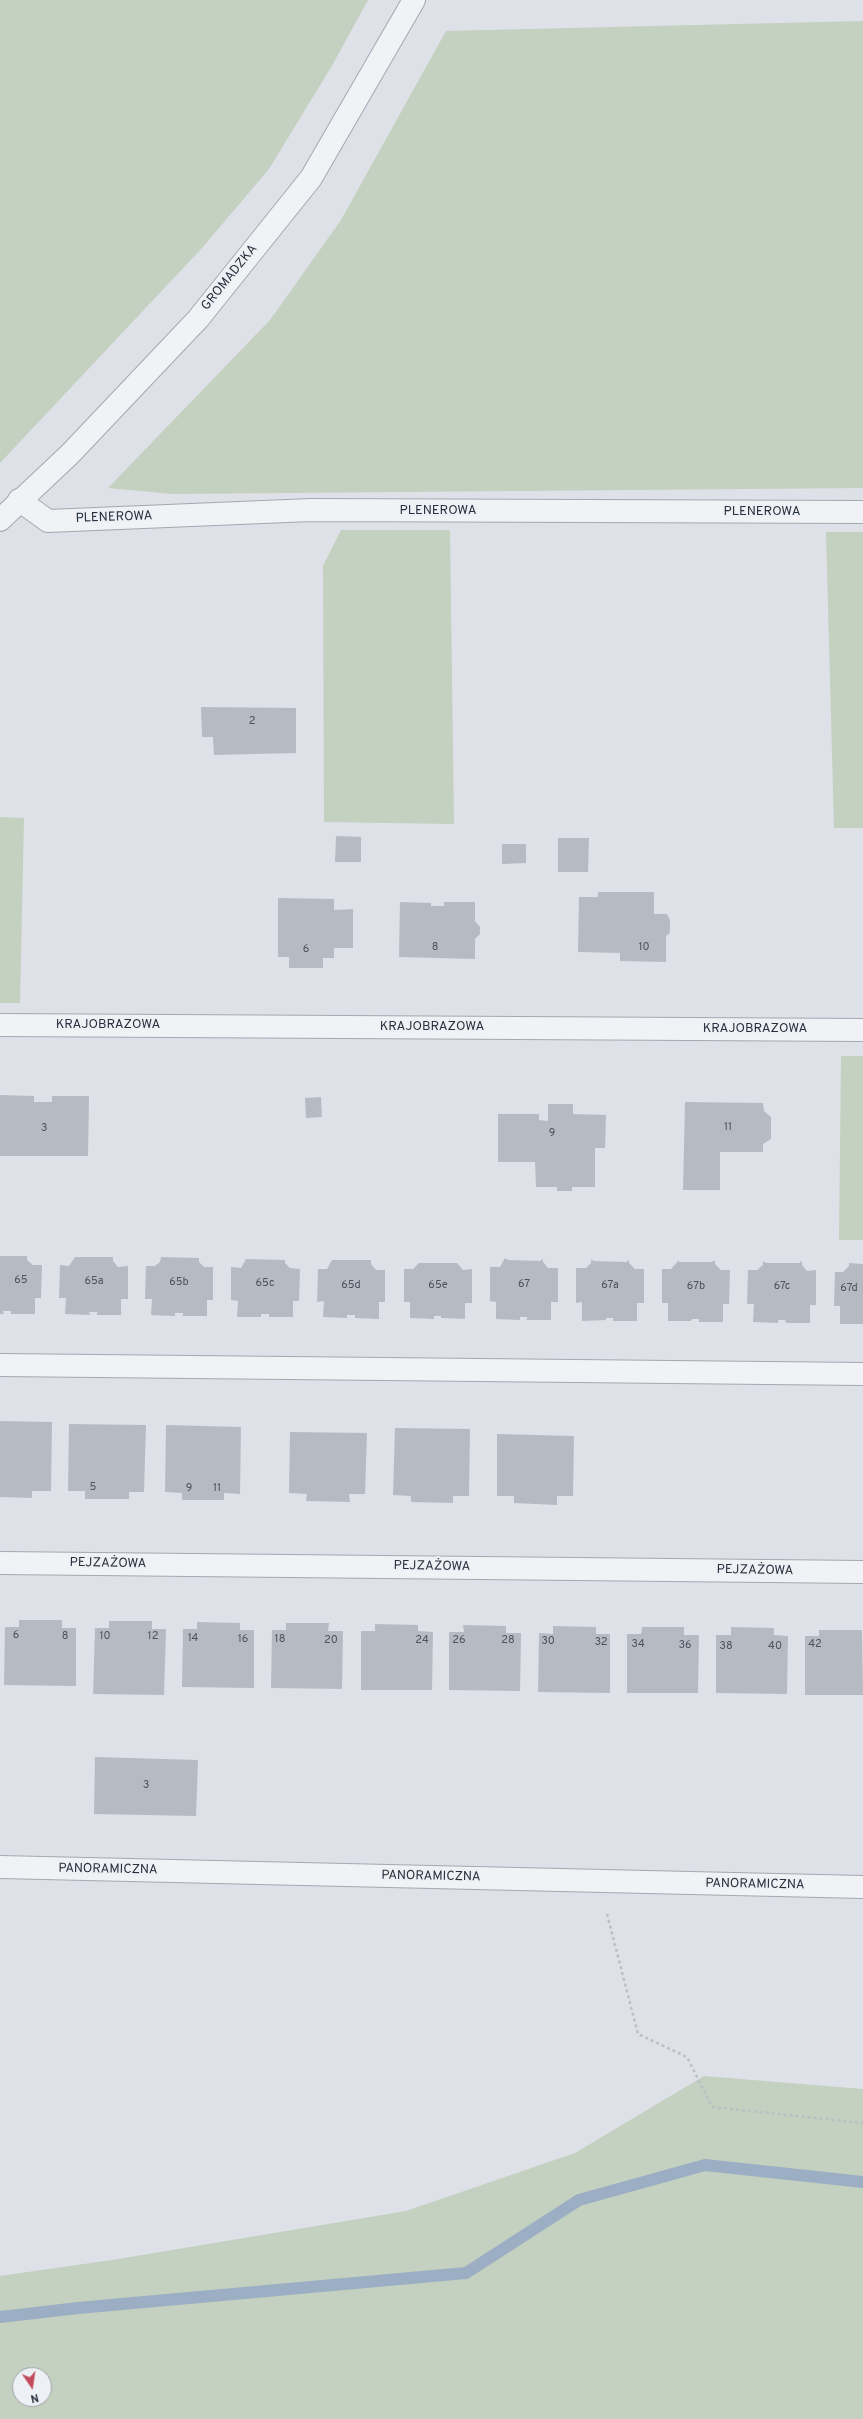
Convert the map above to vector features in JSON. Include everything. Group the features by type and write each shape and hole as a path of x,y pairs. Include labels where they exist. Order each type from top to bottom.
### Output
{"street":[{"name":"GROMADZKA","path":"0,520 19,500 70,454 198,319 311,178 414,0"},
{"name":"PLENEROWA","path":"19,500 48,521 311,510 863,512"},
{"name":"KRAJOBRAZOWA","path":"0,1025 863,1030"},
{"path":"0,1365 863,1374"},
{"name":"PEJZAŻOWA","path":"0,1563 863,1572"},
{"name":"PANORAMICZNA","path":"0,1867 863,1887"}],"path":[{"path":"598,1881 638,2034 687,2057 712,2107 863,2123"}],"green space":[{"path":"0,0 368,0 333,64 269,169 202,248 0,463"},
{"path":"863,21 863,488 173,494 108,488 270,320 341,220 446,31"},
{"path":"341,530 450,530 454,824 324,822 323,566"},
{"path":"826,532 863,532 863,828 834,828"},
{"path":"0,817 24,818 20,1003 0,1003"},
{"path":"841,1056 863,1056 863,1240 839,1240"},
{"path":"704,2076 863,2089 863,2419 0,2419 0,2276 112,2260 406,2211 575,2153"}],"building":[{"path":"201,707 296,708 296,753 214,755 213,737 202,737"},
{"path":"336,836 361,837 361,862 335,862"},
{"path":"558,838 589,838 588,872 558,872"},
{"path":"502,844 526,844 526,863 502,864"},
{"path":"598,892 654,892 654,914 667,914 670,920 670,933 666,936 666,962 620,961 620,953 578,952 579,897 598,897"},
{"path":"278,898 334,899 334,910 353,909 353,948 334,948 334,958 323,958 323,968 289,968 289,957 278,957"},
{"path":"400,902 431,903 431,906 444,906 444,902 475,902 475,921 480,927 480,934 475,939 475,959 399,957"},
{"path":"0,1095 34,1096 34,1102 52,1102 52,1096 89,1096 88,1156 0,1156"},
{"path":"321,1097 322,1117 306,1118 305,1098"},
{"path":"685,1102 763,1103 764,1111 771,1117 771,1139 763,1144 763,1152 720,1152 720,1190 683,1190"},
{"path":"548,1104 573,1104 573,1114 606,1115 605,1148 595,1148 595,1187 572,1187 572,1191 557,1191 557,1187 536,1187 535,1162 498,1162 498,1114 539,1114 539,1120 548,1121"},
{"path":"0,1256 27,1256 27,1260 33,1265 42,1265 41,1298 35,1298 35,1314 11,1314 11,1311 3,1311 4,1314 0,1314"},
{"path":"75,1257 113,1257 113,1261 118,1267 128,1266 128,1299 121,1299 121,1315 97,1315 97,1312 89,1312 90,1315 65,1314 66,1298 59,1298 60,1265 69,1266"},
{"path":"161,1257 199,1258 199,1262 204,1267 213,1267 213,1300 207,1300 207,1316 183,1316 183,1313 175,1313 175,1316 151,1315 152,1299 145,1299 146,1266 155,1266 160,1262"},
{"path":"505,1258 508,1260 540,1261 543,1259 543,1262 548,1268 558,1268 558,1302 551,1302 551,1320 527,1320 527,1317 520,1317 520,1320 496,1319 496,1302 490,1301 490,1267 500,1267"},
{"path":"246,1259 285,1260 285,1263 290,1268 300,1269 299,1301 293,1301 293,1317 269,1317 269,1314 261,1314 261,1317 237,1317 238,1301 231,1300 231,1267 241,1268"},
{"path":"591,1259 594,1261 626,1262 629,1260 629,1263 635,1269 644,1269 644,1303 637,1303 637,1321 613,1321 613,1318 606,1318 606,1320 582,1321 582,1302 576,1303 576,1268 586,1268 591,1263"},
{"path":"332,1260 371,1260 371,1264 376,1270 385,1270 385,1302 379,1302 379,1319 355,1318 355,1315 347,1315 347,1318 323,1317 324,1301 317,1302 318,1269 327,1269"},
{"path":"679,1260 679,1262 712,1262 715,1260 715,1264 721,1270 730,1270 729,1304 723,1304 723,1322 699,1322 699,1319 692,1319 691,1321 668,1321 668,1303 662,1303 662,1269 671,1269"},
{"path":"763,1261 766,1263 799,1263 802,1261 802,1265 807,1271 816,1270 816,1305 810,1305 810,1323 786,1323 785,1320 778,1320 778,1323 753,1322 754,1304 747,1304 748,1270 757,1270 763,1265"},
{"path":"419,1263 457,1263 463,1270 472,1269 472,1303 465,1303 465,1319 441,1318 441,1316 434,1316 434,1319 410,1318 410,1302 404,1302 404,1269 413,1269"},
{"path":"849,1263 863,1264 863,1324 840,1324 840,1306 834,1306 835,1272 843,1272 849,1266"},
{"path":"0,1421 52,1422 51,1491 32,1491 32,1498 0,1497"},
{"path":"69,1424 146,1425 144,1492 129,1492 129,1499 85,1499 85,1491 68,1491"},
{"path":"166,1425 241,1427 240,1494 224,1493 224,1500 182,1500 182,1493 165,1492"},
{"path":"395,1428 470,1429 469,1496 453,1496 453,1503 411,1502 411,1496 393,1495"},
{"path":"290,1432 367,1433 365,1494 349,1494 350,1502 306,1501 307,1494 289,1493"},
{"path":"497,1434 574,1436 573,1496 557,1496 557,1505 514,1503 514,1496 497,1496"},
{"path":"19,1620 62,1620 62,1628 76,1628 76,1686 4,1685 5,1627 19,1627"},
{"path":"109,1621 152,1621 152,1629 166,1629 164,1695 93,1694 95,1628 109,1628"},
{"path":"197,1622 240,1623 240,1630 254,1630 254,1688 182,1687 183,1629 197,1629"},
{"path":"286,1623 329,1623 328,1631 343,1631 342,1689 271,1688 272,1630 286,1630"},
{"path":"375,1624 418,1625 418,1631 433,1632 432,1690 361,1690 361,1631 375,1631"},
{"path":"463,1625 506,1626 506,1633 521,1633 520,1691 449,1690 449,1632 464,1632"},
{"path":"553,1626 596,1627 596,1634 610,1634 610,1693 538,1692 539,1633 553,1634"},
{"path":"642,1627 684,1627 684,1635 699,1635 698,1693 627,1693 627,1634 641,1634"},
{"path":"731,1627 774,1628 774,1635 788,1636 787,1694 716,1693 716,1635 731,1635"},
{"path":"819,1630 862,1630 863,1695 805,1695 805,1636 819,1636"},
{"path":"95,1757 198,1760 196,1816 94,1814"}],"waterway":[{"path":"0,2317 78,2308 466,2273 579,2200 705,2165 863,2182"}]}
